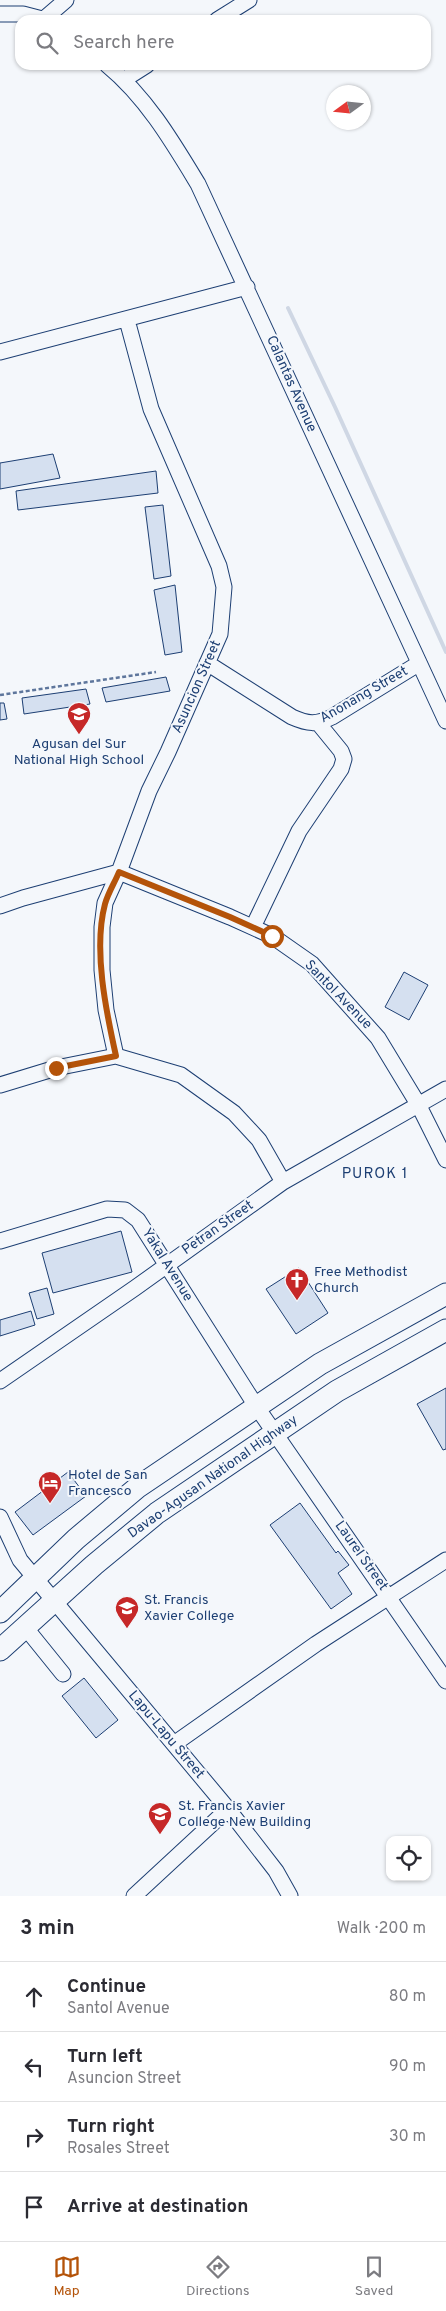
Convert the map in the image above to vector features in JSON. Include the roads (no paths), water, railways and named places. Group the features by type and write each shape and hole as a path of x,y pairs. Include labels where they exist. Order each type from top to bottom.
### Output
{"highway":[{"path":"0,1612 107,1512 256,1406 320,1364 446,1294"},
{"name":"Davao-Agusan National Highway","path":"0,1650 25,1626 157,1513 336,1391 446,1330"}],"street":[{"path":"49,15 66,0"},
{"path":"225,15 248,0"},
{"path":"0,14 20,7 37,15"},
{"name":"Calantas Avenue","path":"113,70 125,79 154,114 198,184 247,287 418,664 446,721"},
{"path":"125,79 139,70"},
{"path":"0,352 247,287"},
{"name":"Asuncion Street","path":"116,1056 106,1010 102,978 102,928 105,903 119,872 136,822 220,634 224,588 219,566 150,409 127,320"},
{"name":"Anonang Street","path":"207,662 306,724 319,724 418,664"},
{"path":"253,928 299,831 341,770 344,759 341,751 319,724"},
{"path":"0,906 119,872"},
{"name":"Santol Avenue","path":"119,872 272,936 312,964 378,1038 418,1104 446,1160"},
{"path":"0,1085 56,1068 116,1056 180,1076 208,1093 234,1113 259,1140 282,1182"},
{"name":"Petran Street","path":"0,1381 282,1182 446,1089"},
{"name":"Yakal Avenue","path":"0,1241 85,1214 107,1209 125,1210 138,1220 275,1433"},
{"name":"Laurel Street","path":"275,1433 390,1597 446,1681"},
{"name":"Lapu-Lapu Street","path":"0,1517 20,1560 228,1809 276,1871 290,1896"},
{"path":"174,1744 316,1644 446,1560"},
{"path":"25,1626 63,1674"},
{"path":"134,1896 228,1809"}],"waterway":[{"path":"288,308 446,652"}],"place":[{"name":"Agusan del Sur National High School","path":"79,735"},
{"name":"Free Methodist Church","path":"297,1301"},
{"name":"Hotel de San Francesco","path":"50,1504"},
{"name":"St. Francis Xavier College","path":"127,1629"},
{"name":"St. Francis Xavier College New Building","path":"160,1835"}],"district":[{"name":"PUROK 1","path":"375,1174"}]}
